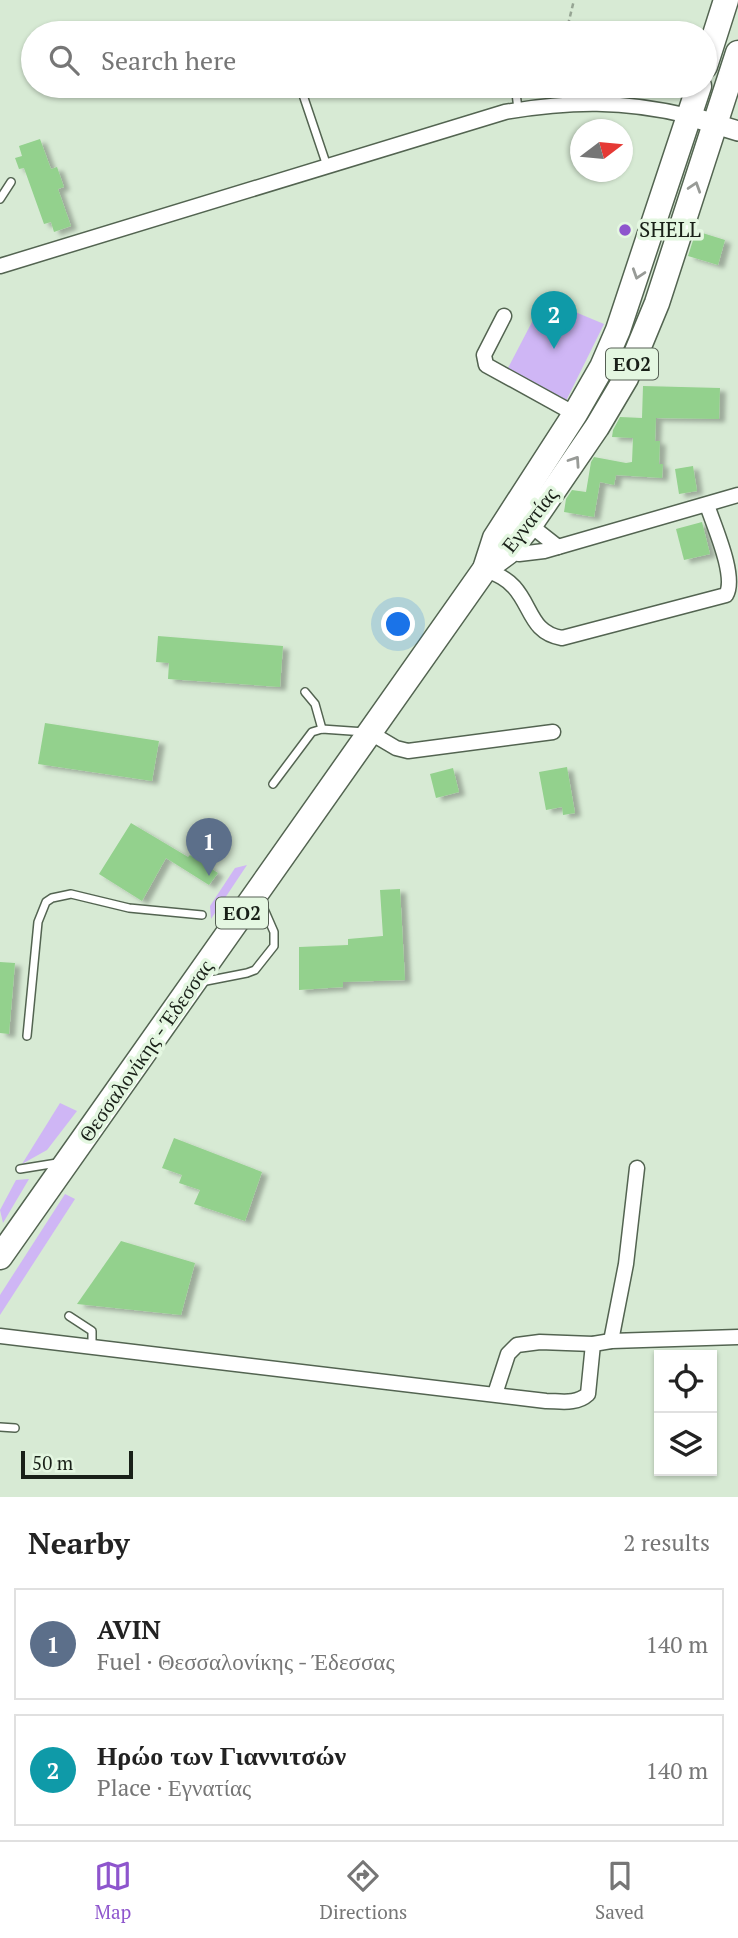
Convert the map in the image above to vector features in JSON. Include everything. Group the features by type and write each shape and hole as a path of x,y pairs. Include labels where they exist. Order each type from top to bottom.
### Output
{"highway":[{"path":"717,28 726,0"},
{"name":"Εγνατίας","path":"485,569 508,552 530,525 597,427 626,378 727,127 736,67"},
{"name":"Εγνατίας","path":"485,569 495,538 602,367 618,330 695,98"},
{"name":"Θεσσαλονίκης - Έδεσσας","path":"0,1257 485,569"}],"main road":[{"path":"689,116 727,127"}],"street":[{"path":"0,266 466,122 518,110 580,104 627,104 689,116"},
{"path":"504,316 484,355 486,365 575,414"},
{"path":"508,552 519,554 558,547 738,495"},
{"path":"485,569 511,584 544,633 562,638 733,595 730,577 707,505"},
{"path":"530,525 558,547"},
{"path":"369,732 396,748 408,751 553,732"},
{"path":"611,1341 626,1264 637,1168"},
{"path":"0,1336 570,1402 582,1399 588,1394 593,1345"},
{"path":"495,1394 508,1354 517,1345 540,1342 593,1345 611,1341 738,1337"}],"lane":[{"path":"304,98 327,166"},
{"path":"517,98 518,110"},
{"path":"0,199 11,181"},
{"path":"305,692 315,704 322,730"},
{"path":"273,784 312,732 369,732"},
{"path":"194,984 247,974 255,970 274,946 274,932 257,892"},
{"path":"27,1036 38,922 42,909 52,898 71,894 129,908 202,915"},
{"path":"20,1169 68,1161"},
{"path":"69,1316 92,1331 92,1345"},
{"path":"0,1427 15,1428"}],"path":[{"path":"569,21 574,0"}],"shaded area":[{"path":"544,299 604,324 565,403 508,368"},
{"path":"247,865 211,919 210,906 235,868"},
{"path":"60,1103 77,1111 47,1150 22,1164"},
{"path":"29,1179 3,1223 0,1210 16,1180"},
{"path":"65,1194 75,1199 0,1315 0,1295"}],"building":[{"path":"40,139 51,169 57,167 64,187 58,189 71,226 54,232 51,222 44,224 24,168 19,169 15,158 22,156 19,146"},
{"path":"696,231 725,240 718,265 688,256"},
{"path":"643,386 720,388 719,419 656,418 655,441 660,441 659,464 663,464 662,478 616,475 614,485 600,482 594,517 564,512 566,499 572,490 586,492 594,457 632,462 633,438 612,437 613,430 620,417 642,418"},
{"path":"693,466 697,491 679,494 675,469"},
{"path":"702,522 710,554 684,560 676,529"},
{"path":"158,636 283,646 280,687 168,679 169,663 156,662"},
{"path":"45,723 159,741 152,781 38,764"},
{"path":"567,767 575,813 563,815 562,807 546,810 539,772"},
{"path":"453,768 459,792 436,798 430,774"},
{"path":"131,823 218,873 209,885 166,858 142,901 99,874"},
{"path":"400,889 405,980 343,982 343,987 299,990 299,947 348,945 348,939 383,936 380,890"},
{"path":"0,962 15,963 9,1034 0,1033"},
{"path":"174,1138 262,1172 245,1221 194,1204 200,1190 179,1183 182,1175 162,1168"},
{"path":"121,1241 195,1263 181,1315 77,1304"}],"place":[{"name":"SHELL","path":"625,230"},
{"name":"Ηρώο των Γιαννιτσών","path":"554,349"},
{"name":"AVIN","path":"209,876"}]}
